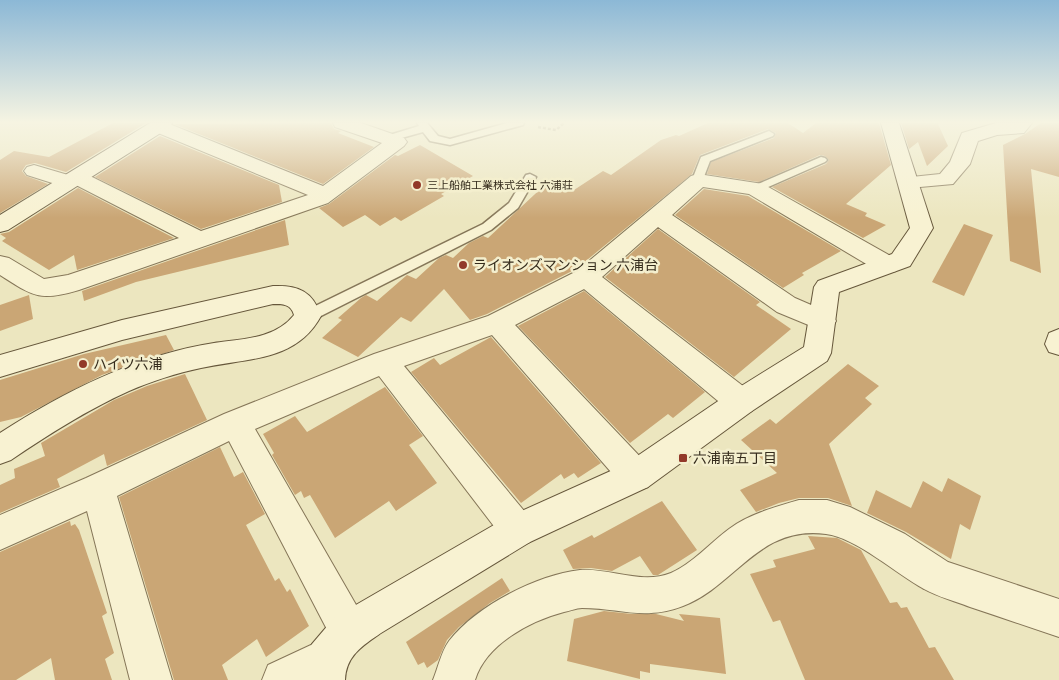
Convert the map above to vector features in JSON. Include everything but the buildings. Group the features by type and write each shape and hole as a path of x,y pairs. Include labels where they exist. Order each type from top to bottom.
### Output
{"street":[{"path":"0,225 113,155"},
{"path":"232,155 325,194"},
{"path":"0,264 40,288 70,284 320,198 380,155"},
{"path":"283,680 333,656 367,619 518,530 636,476 741,402 817,352 827,287 901,260 922,228 900,155"},
{"path":"909,182 946,180 960,164 963,155"},
{"path":"34,171 73,180 199,239"},
{"path":"0,532 98,489 235,423 384,362 497,323 586,277 698,180 755,189 887,265"},
{"path":"657,215 786,305 823,321"},
{"path":"586,277 741,402"},
{"path":"0,366 112,333 272,295 287,294 298,298 306,306 308,316 293,334 274,344 198,357 128,378 84,397 42,421 0,450"},
{"path":"497,323 636,476"},
{"path":"384,362 518,530"},
{"path":"235,423 333,656"},
{"path":"98,489 151,680"},
{"path":"454,680 462,658 481,635 511,614 538,600 581,589 636,595 660,595 682,588 742,540 770,526 799,517 827,517 850,524 892,547 938,577 1059,618"}],"lane":[{"path":"698,180 705,159 716,155"},
{"path":"755,189 821,160"},
{"path":"308,316 487,227 514,205 530,177"}],"place":[{"name":"三上船舶工業株式会社 六浦荘","path":"417,185"},
{"name":"ライオンズマンション 六浦台","path":"463,265"},
{"name":"ハイツ六浦","path":"83,364"},
{"name":"六浦南五丁目","path":"683,458"}]}
